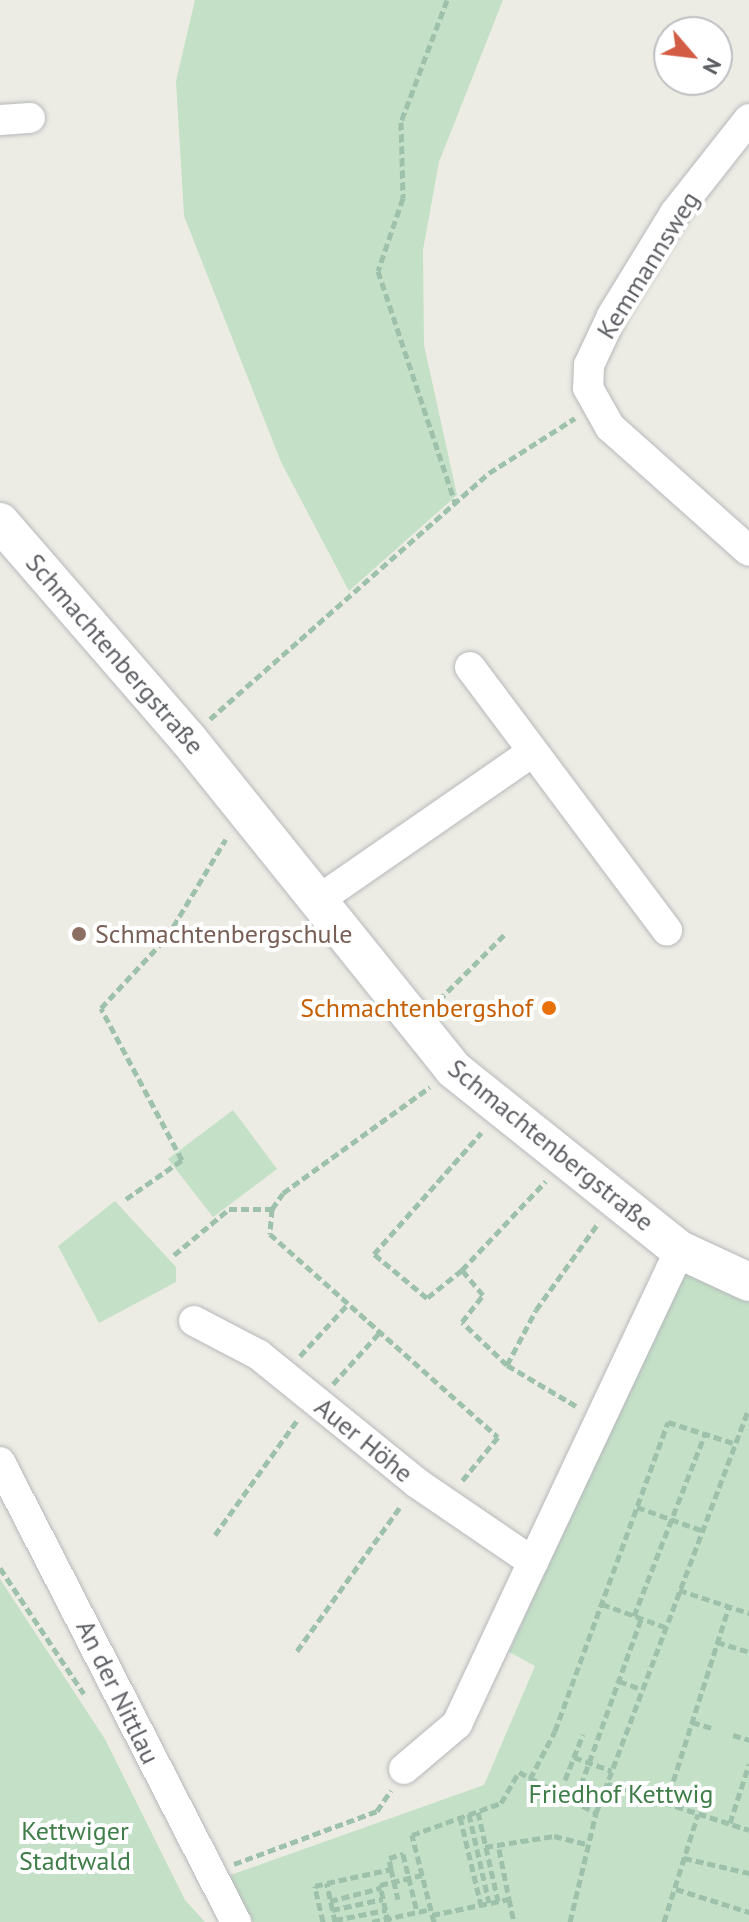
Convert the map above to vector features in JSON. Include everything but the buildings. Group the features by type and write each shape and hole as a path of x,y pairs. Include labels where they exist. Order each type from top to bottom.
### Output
{"street":[{"path":"0,120 30,118"},
{"name":"Kemmannsweg","path":"595,406 589,365 612,316 675,213 749,119"},
{"path":"595,406 749,551"},
{"name":"Schmachtenbergstraße","path":"0,522 244,806 453,1069 680,1250 749,1282"},
{"path":"470,667 667,930"},
{"path":"317,901 532,752"},
{"path":"404,1769 457,1724 680,1250"},
{"name":"Auer Höhe","path":"194,1321 283,1375 417,1483 533,1562"},
{"name":"An der Nittlau","path":"0,1462 208,1873 236,1922"}],"path":[{"path":"447,0 401,122 403,198 378,271 455,502"},
{"path":"188,739 455,502 595,406"},
{"path":"126,1199 182,1160 101,1008 167,937 244,806"},
{"path":"445,989 506,933"},
{"path":"445,1502 498,1437 270,1234 272,1209 283,1193 453,1069"},
{"path":"503,1108 374,1254 427,1298 462,1270 566,1158"},
{"path":"507,1365 536,1310 616,1199"},
{"path":"174,1255 229,1209 272,1209"},
{"path":"462,1270 483,1295 462,1322 507,1365 601,1420"},
{"path":"283,1375 348,1304"},
{"path":"215,1535 315,1401 380,1332"},
{"path":"570,1922 585,1844 733,1443 749,1409"},
{"path":"530,1779 602,1604 668,1422 733,1443"},
{"path":"634,1616 705,1434"},
{"path":"297,1651 417,1483"},
{"path":"637,1507 701,1530"},
{"path":"0,1568 88,1699"},
{"path":"679,1590 749,1613"},
{"path":"602,1604 665,1627"},
{"path":"666,1804 729,1606"},
{"path":"581,1785 641,1619"},
{"path":"717,1642 749,1652"},
{"path":"619,1681 641,1689"},
{"path":"692,1722 712,1728"},
{"path":"565,1780 583,1734"},
{"path":"733,1735 749,1740"},
{"path":"574,1757 612,1771"},
{"path":"730,1823 749,1764"},
{"path":"208,1873 377,1811 404,1769"},
{"path":"432,1915 412,1835 501,1803 519,1772 596,1813"},
{"path":"607,1784 749,1830"},
{"path":"478,1812 498,1901"},
{"path":"469,1814 489,1903"},
{"path":"665,1922 698,1814"},
{"path":"460,1817 481,1905"},
{"path":"485,1847 499,1849 554,1836 585,1844"},
{"path":"499,1849 514,1922"},
{"path":"398,1899 389,1858 403,1854 417,1912"},
{"path":"684,1858 749,1873"},
{"path":"323,1922 315,1886 391,1869"},
{"path":"330,1901 422,1875"},
{"path":"327,1883 335,1921 386,1910"},
{"path":"381,1888 388,1920"},
{"path":"676,1889 749,1912"},
{"path":"332,1910 383,1899"},
{"path":"372,1922 417,1912 432,1915 509,1899"}],"green space":[{"path":"195,0 503,0 439,162 423,250 424,345 457,495 349,591 281,462 184,216 176,81"},
{"path":"233,1110 277,1169 213,1217 168,1159"},
{"path":"115,1201 176,1267 176,1282 99,1323 58,1246"},
{"name":"Friedhof Kettwig","path":"683,1261 749,1290 749,1922 253,1922 228,1876 484,1785 535,1666 509,1652"},
{"name":"Kettwiger Stadtwald","path":"0,1579 105,1739 185,1900 205,1922 0,1922"}],"place":[{"name":"Schmachtenbergschule","path":"79,934"},
{"name":"Schmachtenbergshof","path":"549,1008"}]}
